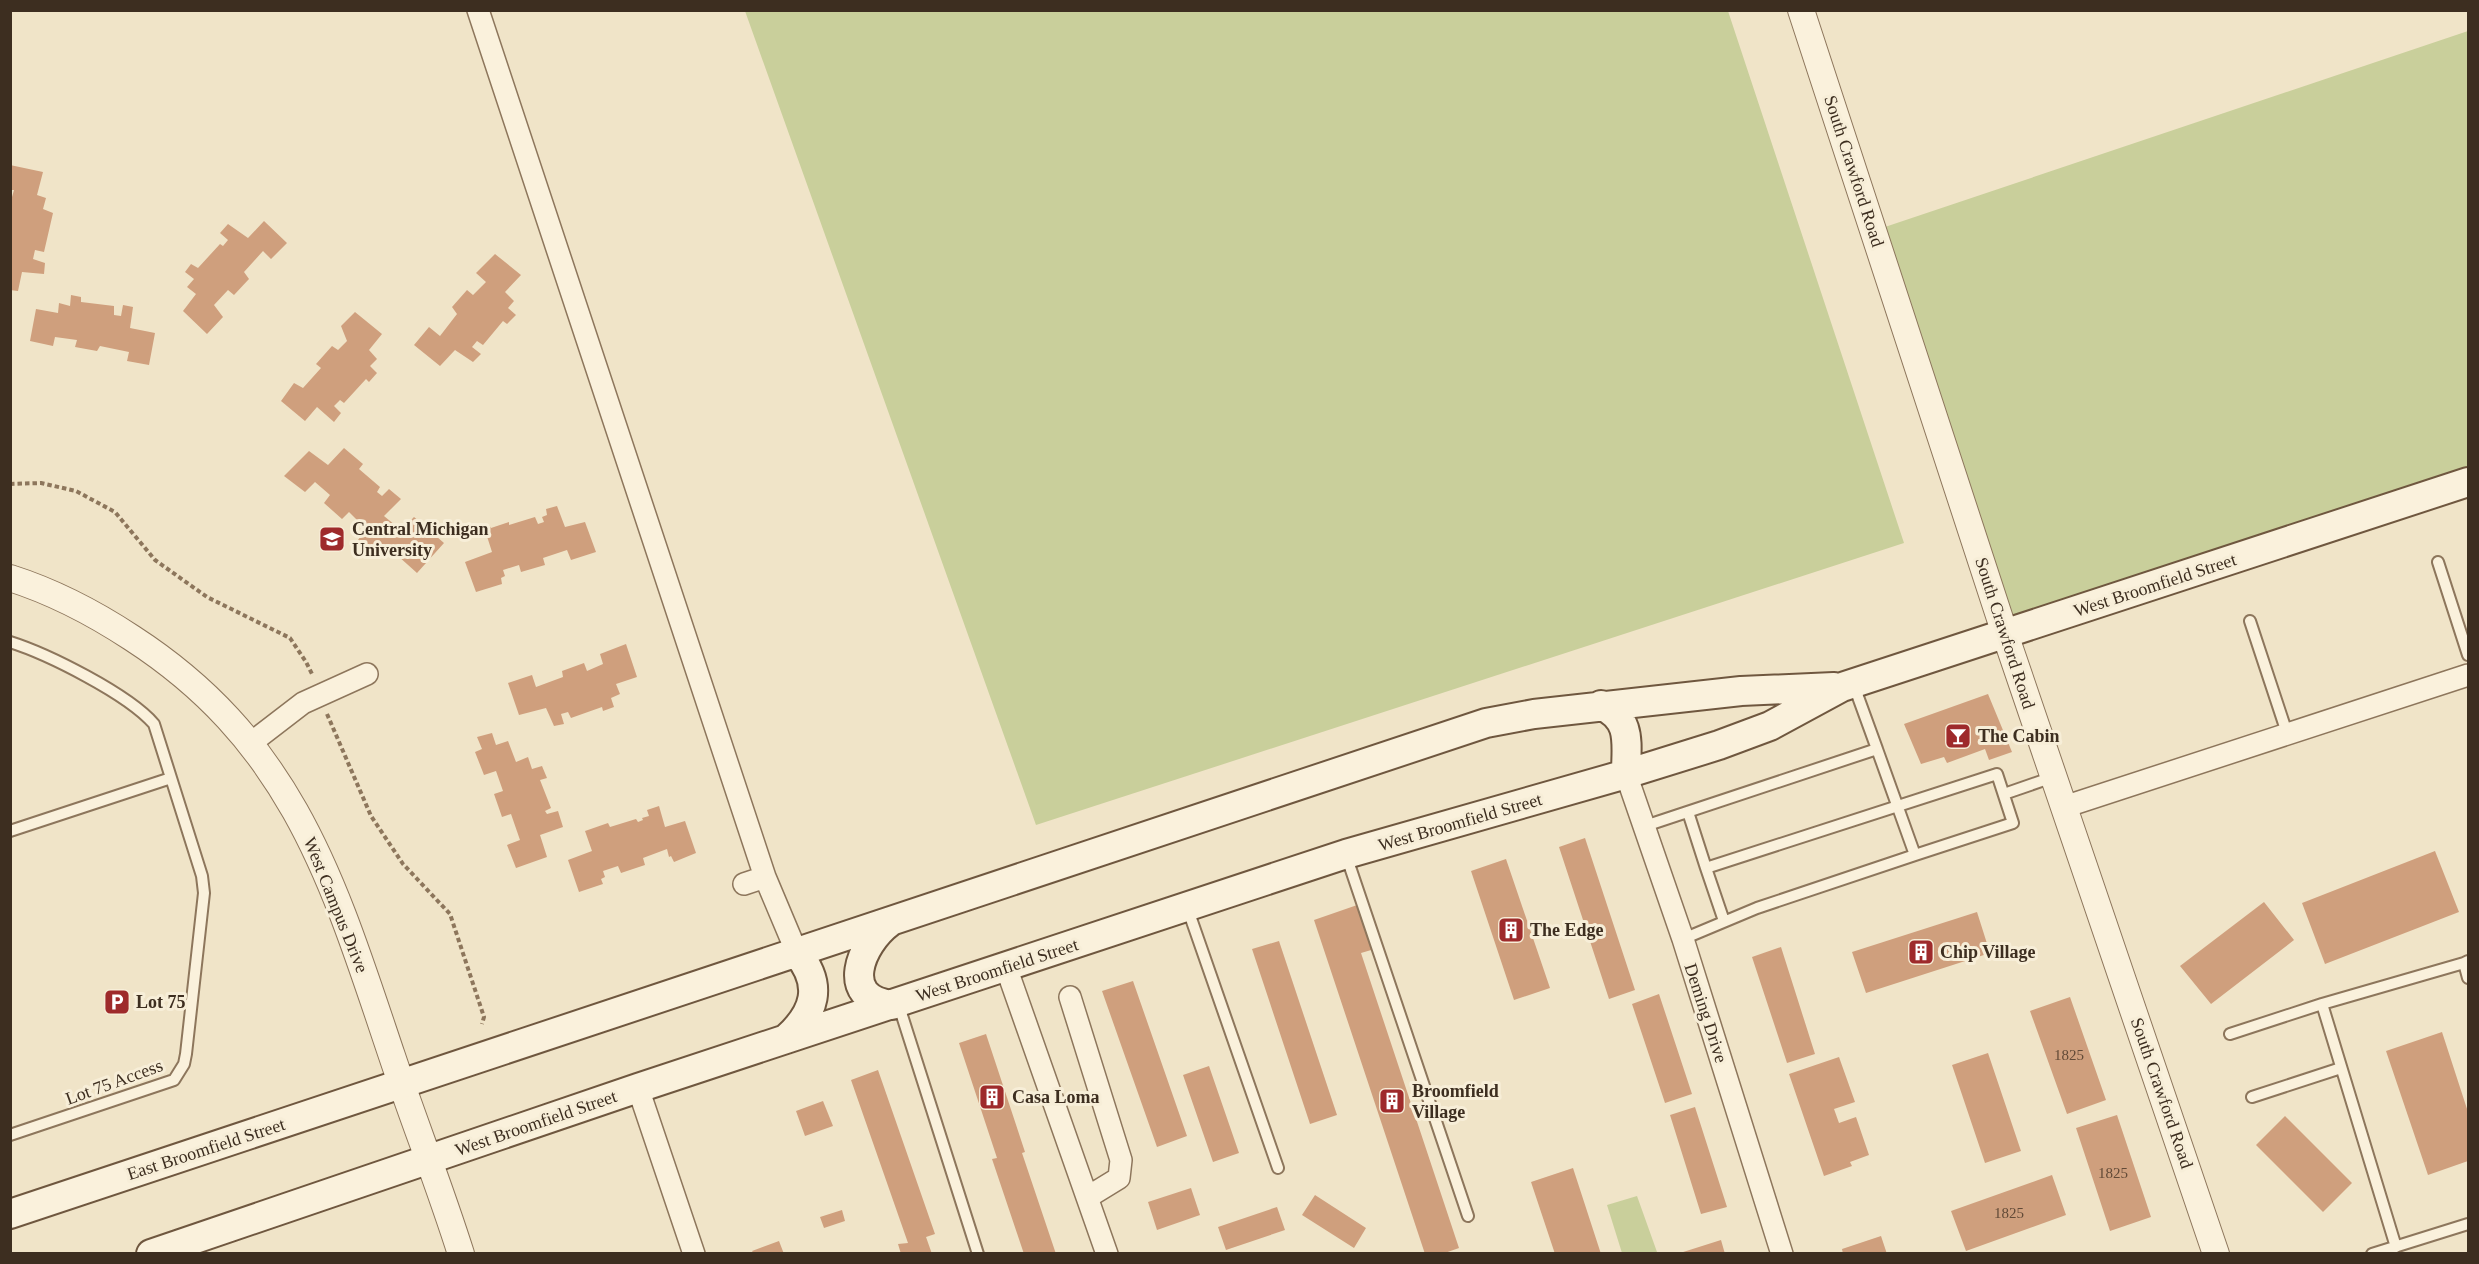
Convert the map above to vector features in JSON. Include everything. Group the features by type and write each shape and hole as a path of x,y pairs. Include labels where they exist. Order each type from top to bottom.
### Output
{"main road":[{"name":"West Broomfield Street","path":"151,1254 214,1237 430,1159 638,1088 1346,854 1626,774 1752,734 1848,685 2469,482"},
{"name":"West Broomfield Street","path":"402,1084 1486,723 1601,705 1750,690 1848,685"},
{"path":"1601,705 1617,714 1625,727 1626,774"},
{"path":"891,921 872,938 866,947 859,966 859,976 864,992 879,1002 895,1004"},
{"path":"784,1040 805,1020 812,1005 811,978 797,953"},
{"name":"East Broomfield Street","path":"13,1215 402,1084"}],"street":[{"path":"478,10 765,877 797,953"},
{"name":"South Crawford Road","path":"1801,10 2005,634 2216,1254"},
{"name":"West Campus Drive","path":"10,578 46,591 89,612 170,664 214,703 251,743 289,799 330,881 350,930 461,1254"},
{"path":"251,743 303,703 367,674"},
{"path":"2064,807 2469,675"},
{"name":"Deming Drive","path":"1626,774 1683,939 1782,1254"},
{"path":"744,884 765,877"},
{"path":"1006,967 1107,1254"},
{"path":"1070,997 1121,1160 1119,1179 1088,1197"},
{"path":"638,1088 692,1253"}],"lane":[{"path":"2438,562 2469,656"},
{"path":"2250,621 2287,733"},
{"name":"Lot 75 Access","path":"10,642 63,664 148,718 157,732 202,876 204,893 184,1065 174,1080 168,1084 10,1135"},
{"path":"1848,685 1877,749 1915,855"},
{"path":"1645,826 1877,749"},
{"path":"1683,939 1724,921 2013,823 1997,774 1706,868"},
{"path":"2004,794 2053,777"},
{"path":"10,831 171,778"},
{"path":"1688,812 1724,921"},
{"path":"1346,854 1468,1216"},
{"path":"1186,906 1278,1168"},
{"path":"2230,1034 2322,1004 2466,962 2469,978"},
{"path":"895,1004 978,1254"},
{"path":"2322,1004 2396,1247"},
{"path":"2252,1097 2341,1068"},
{"path":"2373,1254 2469,1224"},
{"path":"2410,1242 2413,1254"}],"green space":[{"path":"745,11 1728,11 1904,543 1036,825"},
{"path":"2468,31 2468,477 2001,628 1873,231"},
{"path":"1637,1196 1657,1252 1622,1253 1607,1205"}],"building":[{"path":"10,165 43,172 37,195 46,198 43,209 53,213 44,252 35,250 33,259 45,263 44,274 22,272 18,291 10,290 10,204 14,190 10,190"},
{"path":"264,221 287,243 271,259 263,251 244,272 249,279 234,295 228,290 214,305 223,317 207,334 183,311 196,294 187,287 194,279 185,272 191,264 198,268 220,244 223,246 228,240 220,233 228,224 248,238"},
{"path":"495,254 521,275 505,292 514,301 508,308 516,315 507,324 503,321 483,345 477,341 472,347 481,354 473,362 455,350 440,366 414,345 429,327 440,336 457,314 452,307 467,290 473,295 486,282 476,273"},
{"path":"71,295 81,297 81,302 114,306 114,315 121,316 123,305 133,307 130,328 155,333 149,365 127,361 129,352 100,346 97,351 75,347 77,340 55,337 53,346 30,341 36,309 58,313 59,303 70,306"},
{"path":"355,312 382,334 369,350 377,359 370,366 377,373 369,382 366,379 344,403 340,400 334,406 341,413 334,422 317,407 305,421 281,401 294,383 303,388 321,368 316,364 332,346 338,350 347,341 341,326"},
{"path":"344,448 363,464 359,469 380,487 377,492 382,496 389,489 401,499 384,516 401,530 414,517 444,543 417,573 388,547 379,556 358,540 366,529 349,512 342,519 324,503 330,495 315,482 305,492 284,476 309,451 328,465"},
{"path":"557,506 565,527 585,522 596,552 571,560 567,550 543,558 545,565 521,572 519,565 503,570 505,576 501,578 502,584 476,592 465,562 492,552 484,527 489,525 491,528 509,522 509,525 535,517 538,524 544,522 542,517 547,515 546,509"},
{"path":"626,644 637,677 616,684 620,694 611,698 614,707 603,711 602,707 571,718 568,712 561,714 564,724 554,726 546,708 519,715 508,683 532,675 536,687 563,677 562,671 584,663 587,671 603,664 600,654"},
{"name":"The Cabin","path":"1988,694 2012,752 1989,760 1985,749 1947,763 1944,757 1921,764 1904,724"},
{"path":"492,733 496,745 508,741 516,762 528,757 532,769 542,766 547,778 540,780 551,808 545,811 547,814 558,811 563,827 540,835 547,857 516,868 507,845 520,840 511,814 502,817 494,794 503,791 496,771 484,775 475,752 482,749 477,737"},
{"path":"659,806 665,827 685,821 696,853 674,862 671,856 669,857 667,849 643,858 645,865 621,873 618,866 603,871 605,877 601,879 603,884 579,892 568,860 592,851 585,831 608,823 610,827 636,819 638,822 649,816 647,810"},
{"path":"1585,838 1635,990 1609,999 1559,847"},
{"path":"2435,851 2459,912 2325,964 2302,903"},
{"name":"The Edge","path":"1506,859 1550,988 1514,1000 1471,871"},
{"path":"2264,902 2294,940 2211,1004 2180,966"},
{"name":"Broomfield Village","path":"1363,903 1378,948 1361,953 1459,1248 1442,1254 1425,1254 1314,920"},
{"name":"Chip Village","path":"1977,912 1990,953 1866,993 1852,952"},
{"path":"1279,941 1337,1115 1310,1124 1252,949"},
{"path":"1781,947 1815,1054 1787,1063 1752,957"},
{"path":"1133,981 1187,1136 1157,1147 1102,991"},
{"path":"1659,994 1692,1094 1665,1103 1632,1004"},
{"name":"Chip Village","path":"2070,997 2106,1100 2067,1114 2030,1011"},
{"path":"2442,1032 2468,1112 2468,1161 2428,1175 2386,1051"},
{"name":"Casa Loma","path":"986,1034 1056,1254 1024,1254 992,1159 997,1158 959,1043"},
{"path":"1988,1053 2021,1151 1985,1163 1952,1065"},
{"path":"1839,1057 1855,1102 1834,1109 1839,1123 1856,1117 1869,1155 1850,1162 1852,1166 1824,1176 1789,1074"},
{"path":"1209,1066 1239,1153 1213,1162 1183,1075"},
{"path":"878,1070 935,1234 926,1237 932,1254 901,1254 898,1244 908,1243 851,1080"},
{"path":"823,1101 833,1126 805,1136 796,1111"},
{"path":"1695,1107 1727,1207 1701,1214 1670,1115"},
{"path":"2117,1115 2151,1217 2110,1231 2076,1128"},
{"path":"2285,1116 2352,1183 2323,1212 2256,1145"},
{"path":"1573,1168 1601,1254 1555,1254 1531,1182"},
{"path":"2052,1175 2066,1215 1966,1251 1951,1211"},
{"path":"1191,1188 1200,1215 1157,1230 1148,1202"},
{"path":"1315,1195 1366,1228 1354,1248 1302,1215"},
{"path":"1277,1207 1285,1230 1226,1250 1218,1227"},
{"path":"842,1210 845,1221 824,1228 820,1217"},
{"path":"1881,1236 1887,1254 1843,1254 1842,1249"},
{"path":"1721,1240 1725,1254 1680,1254 1680,1253"},
{"path":"779,1241 784,1254 754,1254 752,1251"}],"place":[{"name":"Central Michigan University","path":"332,539"},
{"name":"The Cabin","path":"1958,736"},
{"name":"The Edge","path":"1511,930"},
{"name":"Chip Village","path":"1921,952"},
{"name":"Lot 75","path":"117,1002"},
{"name":"Casa Loma","path":"992,1097"},
{"name":"Broomfield Village","path":"1392,1101"}]}
